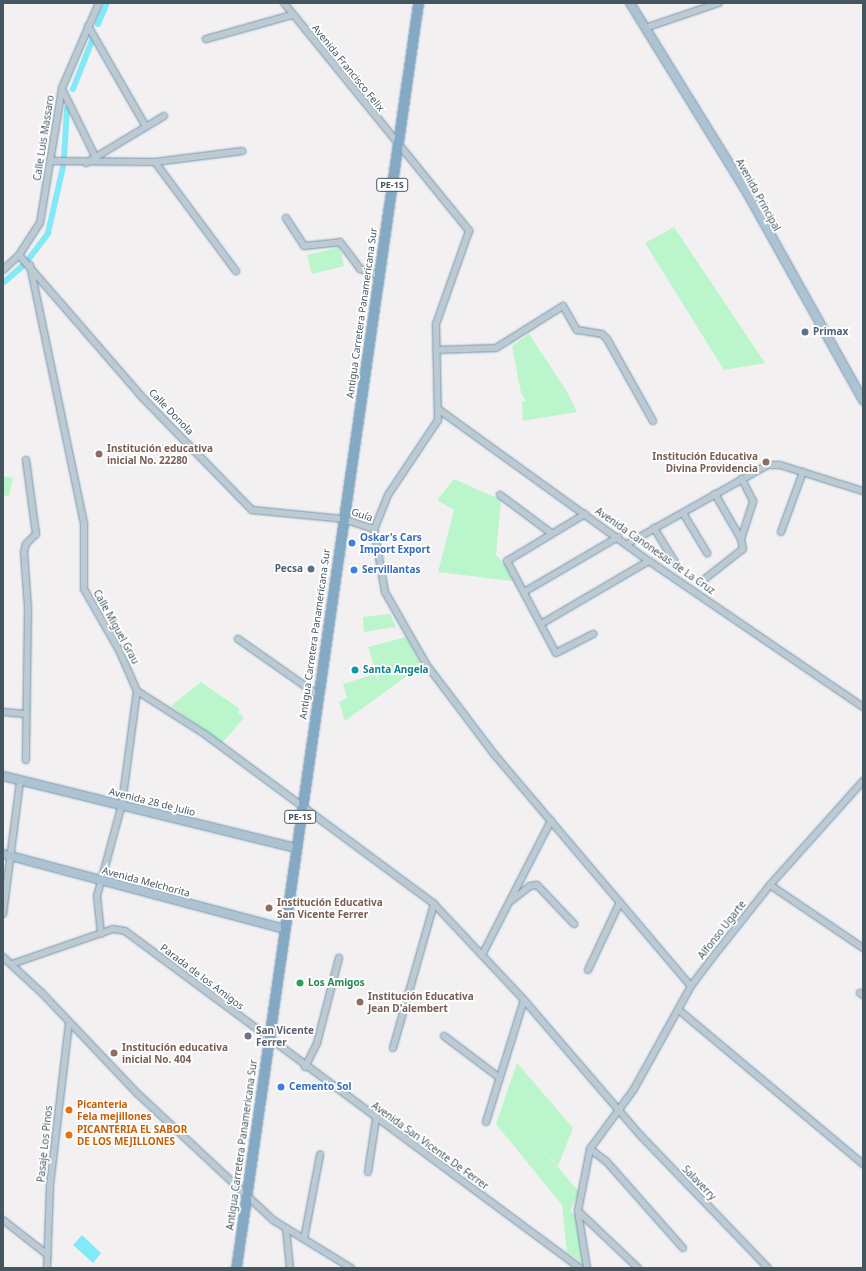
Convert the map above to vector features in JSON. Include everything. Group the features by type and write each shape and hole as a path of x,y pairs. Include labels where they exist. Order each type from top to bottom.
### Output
{"highway":[{"name":"Antigua Carretera Panamericana Sur","path":"236,1268 418,3"}],"main road":[{"name":"Avenida Principal","path":"630,3 745,189 863,400"},
{"name":"Avenida 28 de Julio","path":"3,776 122,804 296,848"},
{"name":"Avenida Melchorita","path":"6,855 285,930"}],"street":[{"name":"Calle Luis Massaro","path":"3,270 19,255 40,223 62,88 98,3"},
{"name":"Avenida Francisco Felix","path":"284,3 292,15 398,146 469,231 436,324 436,350"},
{"path":"645,28 718,3"},
{"path":"206,39 292,15"},
{"path":"88,26 146,127"},
{"path":"62,88 95,156"},
{"path":"86,163 95,156 164,116"},
{"path":"51,161 86,163 155,162 242,151"},
{"path":"155,162 236,271"},
{"path":"286,218 304,246 340,242 360,269 378,275"},
{"name":"Calle Donola","path":"19,255 30,265 141,396 252,510 343,519"},
{"name":"Calle Miguel Grau","path":"30,265 84,524 84,589 120,650 137,691"},
{"path":"653,421 604,336 577,330 563,306 496,348 436,350 438,409 435,430 388,495 374,529 385,592 408,636 489,748 691,986"},
{"name":"Avenida Canonesas de La Cruz","path":"438,409 650,561 863,707"},
{"path":"26,460 36,534 26,544 24,552 28,608 25,714 26,760"},
{"path":"627,544 742,479 775,464 863,491"},
{"path":"781,532 802,472"},
{"path":"701,582 741,552 742,540 753,501 742,479"},
{"path":"715,494 742,540"},
{"path":"500,495 551,533"},
{"path":"683,513 707,553"},
{"path":"585,514 508,559 524,592 558,654 593,634"},
{"name":"Guía","path":"343,519 374,529"},
{"path":"654,528 678,567"},
{"path":"524,592 618,537"},
{"path":"541,624 650,561"},
{"path":"238,639 318,694"},
{"path":"12,964 100,934 100,880 122,804 137,691"},
{"name":"Salaverry","path":"137,691 206,735 434,904 524,1000 620,1108 641,1136 768,1268"},
{"path":"3,712 25,714"},
{"path":"3,914 6,855 20,781"},
{"name":"Alfonso Ugarte","path":"590,1149 620,1108 680,1011 691,986 770,885 863,781"},
{"path":"482,955 551,821"},
{"path":"770,885 863,948"},
{"path":"511,901 530,886 537,886 574,924"},
{"path":"588,970 620,902"},
{"path":"394,1048 434,904"},
{"name":"Parada de los Amigos","path":"100,934 113,929 125,931 268,1039"},
{"path":"3,957 12,964 138,1094 246,1194 286,1228 351,1268"},
{"path":"305,1067 317,1043 339,958"},
{"path":"486,1122 524,1000"},
{"path":"680,1011 863,1164"},
{"name":"Pasaje Los Pinos","path":"47,1268 50,1185 69,1023"},
{"path":"444,1036 500,1078"},
{"name":"Avenida San Vicente De Ferrer","path":"268,1039 580,1268"},
{"path":"368,1172 376,1119"},
{"path":"587,1268 578,1211 590,1149 611,1167 682,1248"},
{"path":"304,1240 320,1155"},
{"path":"578,1211 638,1268"},
{"path":"3,1220 48,1255"},
{"path":"286,1228 290,1268"}],"green space":[{"path":"674,227 765,363 724,370 645,243"},
{"path":"340,247 344,266 312,274 307,255"},
{"path":"529,334 566,390 577,412 523,421 522,402 526,401 521,393 512,346"},
{"path":"3,476 13,478 9,496 3,495"},
{"path":"454,479 501,500 496,555 521,582 438,572 454,510 437,500"},
{"path":"390,614 396,627 364,632 363,617"},
{"path":"406,637 422,665 345,721 339,702 347,698 343,684 375,674 380,684 368,647"},
{"path":"201,682 240,709 238,712 244,718 222,743 171,706"},
{"path":"517,1063 573,1128 558,1166 540,1146 579,1192 570,1211 580,1219 588,1267 567,1252 562,1205 496,1124"}],"water":[{"path":"82,1235 101,1253 93,1263 73,1245"}],"waterway":[{"path":"98,24 107,3"},
{"path":"73,89 94,36"},
{"path":"64,158 67,109"},
{"path":"28,260 48,233 63,167"},
{"path":"3,283 24,265"}],"place":[{"name":"Primax","path":"805,332"},
{"name":"Institución educativa inicial No. 22280","path":"99,454"},
{"name":"Institución Educativa Divina Providencia","path":"766,462"},
{"name":"Oskar's Cars Import Export","path":"352,543"},
{"name":"Pecsa","path":"311,569"},
{"name":"Servillantas","path":"354,570"},
{"name":"Santa Angela","path":"355,670"},
{"name":"Institución Educativa San Vicente Ferrer","path":"269,908"},
{"name":"Los Amigos","path":"300,983"},
{"name":"Institución Educativa Jean D'alembert","path":"360,1002"},
{"name":"San Vicente Ferrer","path":"248,1036"},
{"name":"Institución educativa inicial No. 404","path":"114,1053"},
{"name":"Cemento Sol","path":"281,1087"},
{"name":"Picanteria Fela mejillones","path":"69,1110"},
{"name":"PICANTERIA EL SABOR DE LOS MEJILLONES","path":"69,1135"}]}
